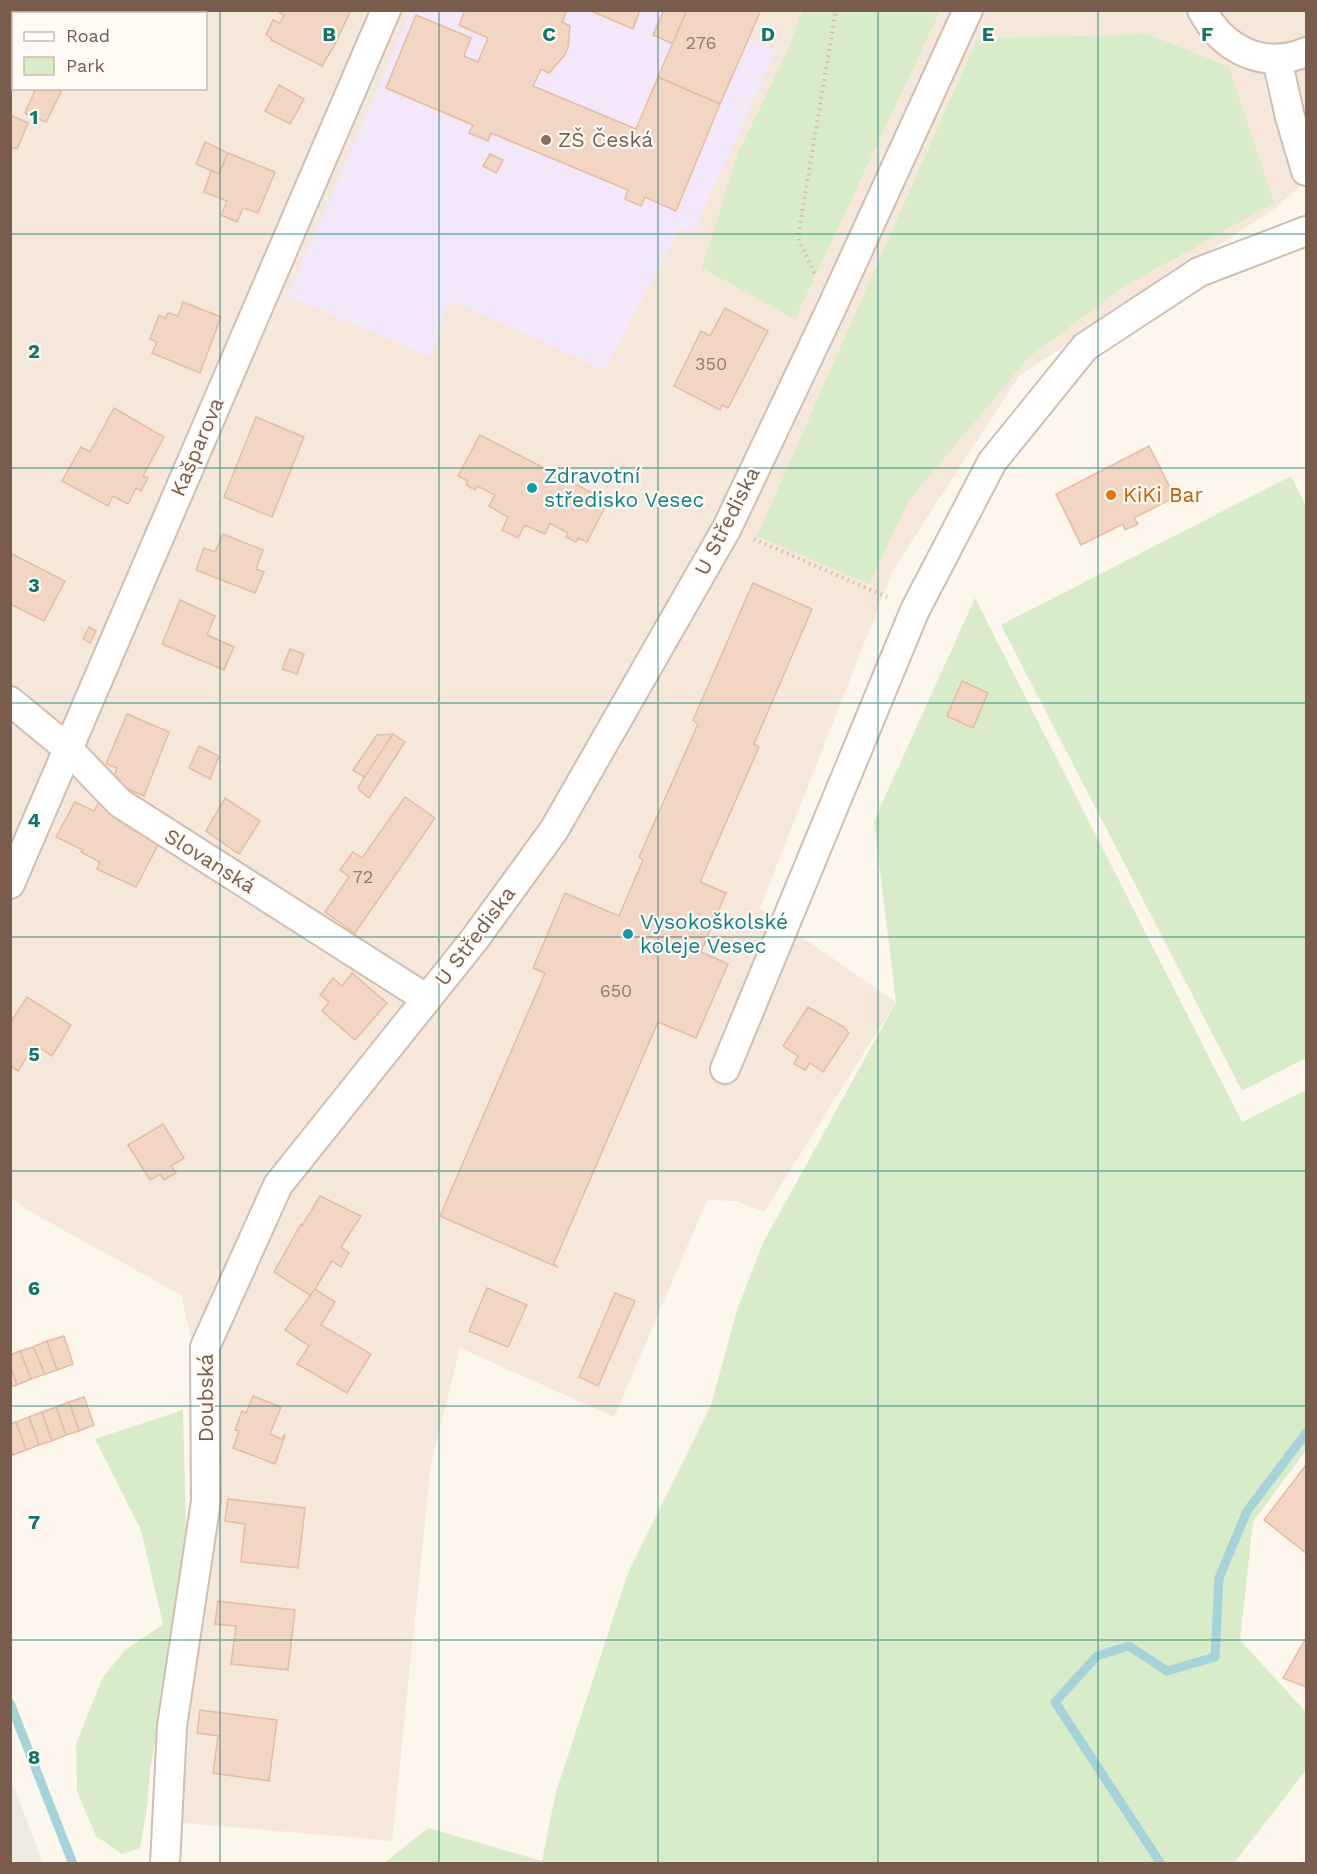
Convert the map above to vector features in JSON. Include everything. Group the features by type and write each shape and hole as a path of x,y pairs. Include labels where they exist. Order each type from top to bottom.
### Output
{"street":[{"name":"Kašparova","path":"10,884 386,10"},
{"name":"U Střediska","path":"428,999 554,830 727,528 831,309 968,10"},
{"path":"1202,10 1210,25 1227,43 1252,56 1277,59 1306,52"},
{"path":"1277,59 1290,117 1306,171"},
{"path":"725,1069 915,610 992,462 1085,347 1198,272 1306,231"},
{"name":"Slovanská","path":"10,701 67,748 120,803 428,999"},
{"name":"Doubská","path":"165,1863 172,1726 206,1501 205,1347 278,1185 428,999"}],"path":[{"path":"831,309 798,237 836,10"},
{"path":"727,528 915,610"}],"shaded area":[{"path":"11,11 1306,11 1306,181 1274,209 1019,376 893,570 760,908 896,1002 764,1212 736,1201 707,1200 614,1417 460,1348 431,1464 392,1841 173,1822 220,1464 181,1295 29,1211 11,1198"},
{"name":"ZŠ Česká","path":"411,11 762,11 750,38 776,51 693,233 680,228 605,370 450,300 430,357 288,296"},
{"path":"11,1779 43,1863 11,1863"}],"green space":[{"path":"803,10 940,11 795,319 702,268 738,153 789,48"},
{"path":"1147,34 1229,67 1274,203 1125,286 1029,357 909,500 869,584 757,536 977,39"},
{"path":"1291,476 1306,506 1306,1058 1242,1091 1001,625"},
{"path":"975,598 1242,1122 1306,1090 1306,1450 1253,1522 1240,1640 1306,1712 1306,1770 1234,1863 383,1864 428,1828 542,1861 556,1792 628,1573 711,1405 737,1310 763,1243 896,1002 874,821"},
{"path":"183,1410 186,1528 180,1600 150,1771 140,1848 122,1854 96,1836 77,1791 76,1744 102,1679 124,1651 163,1624 141,1530 95,1439"}],"building":[{"path":"11,10 14,12 12,12 12,76 10,75"},
{"path":"275,10 351,10 322,66 271,40 272,38 266,35 273,20 280,23 284,15"},
{"path":"465,10 567,10 562,22 570,26 568,48 549,73 541,69 533,86 636,129 658,77 720,104 676,211 645,197 641,206 625,199 628,190 491,133 488,141 469,133 473,125 386,88 416,15 471,38 464,56 478,62 488,38 459,25"},
{"path":"589,10 640,10 633,29"},
{"path":"664,10 687,10 673,44 653,35"},
{"path":"687,10 761,10 720,104 658,77"},
{"path":"279,85 304,99 290,124 265,111"},
{"path":"35,90 61,92 46,122 25,113"},
{"path":"10,115 28,123 17,149 10,147"},
{"path":"205,142 228,153 219,174 196,164"},
{"path":"228,153 275,172 258,213 243,208 237,222 221,215 227,201 204,192 211,171 219,174"},
{"path":"490,154 503,160 496,173 483,166"},
{"path":"183,302 221,317 200,373 152,353 157,342 150,339 159,315 165,318 168,313 178,316"},
{"path":"725,308 768,331 728,408 722,405 720,410 674,386 701,331 710,336"},
{"path":"114,408 164,437 143,476 148,478 141,491 136,488 128,504 113,496 108,506 62,481 81,447 90,452"},
{"path":"256,417 304,437 272,517 224,497"},
{"name":"Zdravotní středisko Vesec","path":"480,435 608,501 587,542 578,538 576,542 566,537 568,533 550,523 545,534 525,525 518,538 502,530 508,517 489,506 495,495 477,486 475,490 466,485 468,481 458,476"},
{"path":"1149,446 1175,497 1134,518 1138,524 1125,530 1123,524 1081,545 1056,494"},
{"path":"223,534 263,550 256,569 264,572 255,593 196,570 204,548 215,552"},
{"path":"10,553 65,581 44,621 10,604"},
{"name":"Vysokoškolské koleje Vesec","path":"753,583 812,609 754,744 759,747 700,882 726,893 701,952 728,964 696,1038 658,1022 554,1263 557,1267 440,1216 545,973 533,968 565,893 619,916 643,860 639,857 698,724 693,720"},
{"path":"180,600 215,616 207,635 234,647 224,670 162,644"},
{"path":"89,627 96,631 90,643 83,639"},
{"path":"290,649 304,654 297,674 282,669"},
{"path":"962,681 988,693 973,728 947,716"},
{"path":"127,714 169,732 144,796 112,782 117,768 106,764"},
{"path":"393,734 366,778 353,770 377,735"},
{"path":"393,734 405,742 369,798 358,787"},
{"path":"199,746 219,756 210,779 189,768"},
{"path":"405,797 435,818 355,933 325,912 349,877 340,870 353,852 362,858"},
{"path":"225,798 260,821 239,854 206,831"},
{"path":"75,802 94,811 99,802 135,819 131,828 160,841 136,887 97,869 100,862 81,852 83,850 56,837"},
{"path":"352,973 387,1003 355,1040 322,1011 329,1002 320,995 333,978 342,986"},
{"path":"27,997 71,1025 52,1056 35,1045 18,1071 10,1066 10,1023"},
{"path":"808,1007 844,1027 849,1033 823,1072 810,1063 805,1070 794,1064 798,1056 783,1046"},
{"path":"163,1124 184,1158 171,1166 176,1173 164,1180 160,1174 150,1180 128,1145"},
{"path":"320,1196 361,1216 341,1247 349,1253 341,1267 332,1261 311,1296 274,1272"},
{"path":"487,1288 527,1305 508,1347 469,1331"},
{"path":"315,1289 335,1302 321,1325 371,1354 347,1393 297,1364 309,1346 285,1330"},
{"path":"615,1293 635,1301 598,1386 579,1377"},
{"path":"64,1336 73,1364 57,1370 47,1341"},
{"path":"47,1341 57,1370 45,1374 33,1347"},
{"path":"33,1347 45,1374 31,1379 20,1351"},
{"path":"20,1351 31,1379 17,1385 10,1365 10,1355"},
{"path":"10,1365 17,1385 10,1387"},
{"path":"253,1396 281,1407 270,1434 282,1439 285,1436 275,1464 233,1448 239,1431 235,1430 242,1411 246,1413"},
{"path":"84,1397 94,1425 79,1431 69,1402"},
{"path":"69,1402 79,1431 66,1435 56,1407"},
{"path":"56,1407 66,1435 52,1441 42,1412"},
{"path":"42,1412 52,1441 39,1445 29,1417"},
{"path":"29,1417 39,1445 26,1450 16,1422"},
{"path":"16,1422 26,1450 13,1455 10,1448 10,1424"},
{"path":"1306,1465 1306,1553 1264,1520"},
{"path":"228,1499 305,1508 298,1568 241,1562 245,1524 225,1521"},
{"path":"218,1601 295,1610 288,1670 231,1664 236,1626 215,1624"},
{"path":"1306,1638 1306,1687 1283,1678"},
{"path":"200,1710 277,1720 269,1781 213,1773 218,1736 197,1733"}],"waterway":[{"path":"1161,1864 1055,1702 1097,1656 1129,1646 1167,1671 1215,1657 1219,1578 1247,1511 1306,1433"},
{"path":"10,1703 73,1864"}],"place":[{"name":"ZŠ Česká","path":"546,140"},
{"name":"Zdravotní středisko Vesec","path":"532,488"},
{"name":"KiKi Bar","path":"1111,495"},
{"name":"Vysokoškolské koleje Vesec","path":"628,934"}]}
